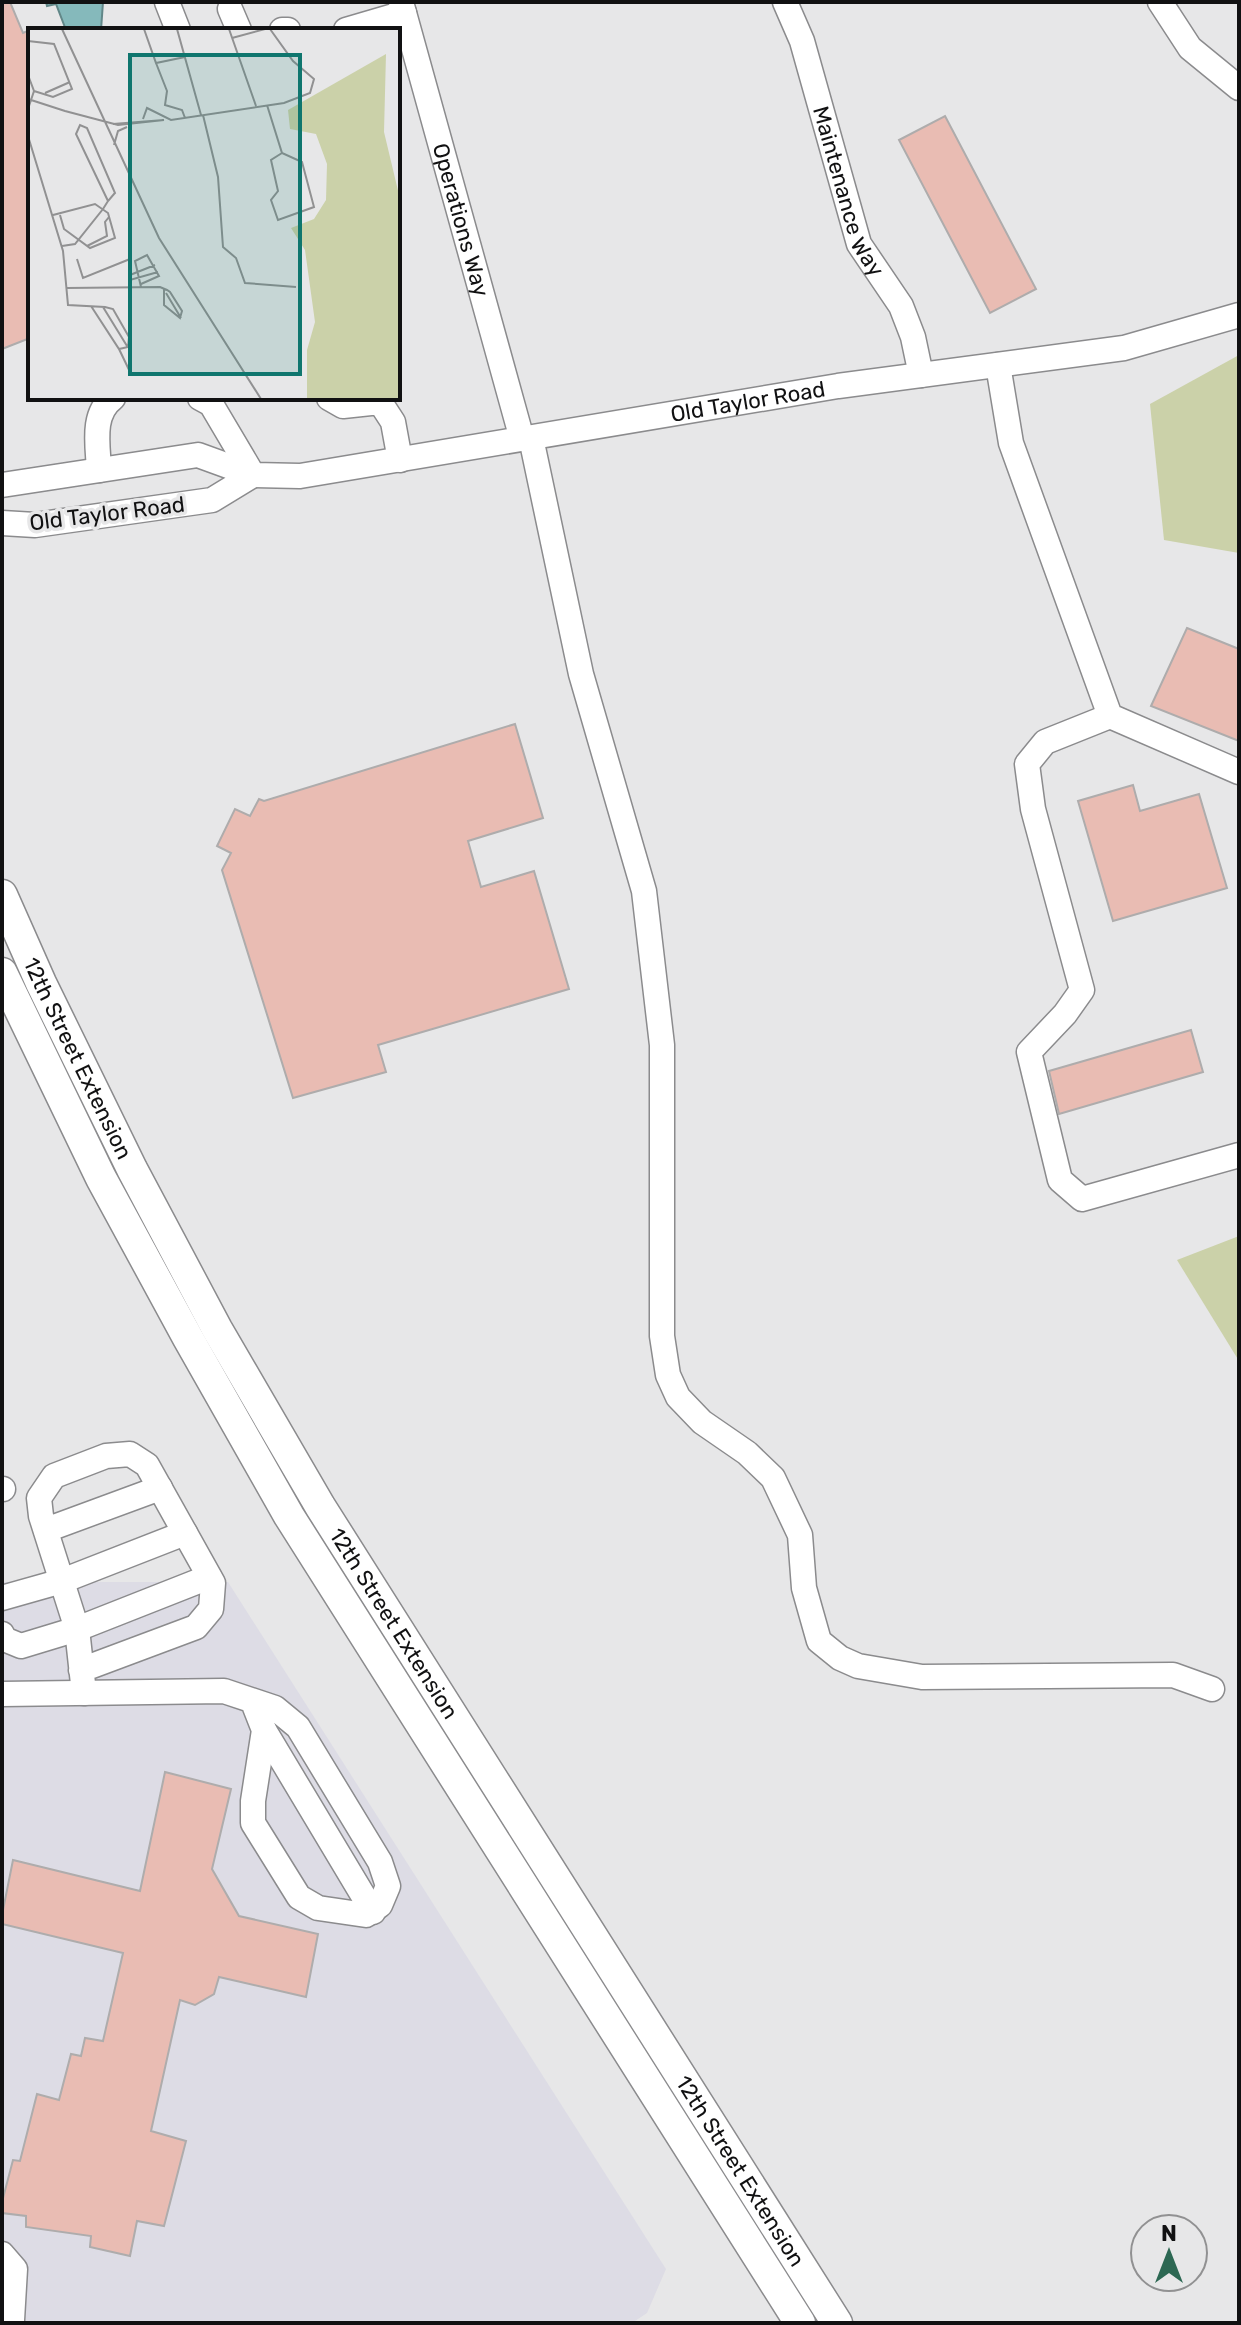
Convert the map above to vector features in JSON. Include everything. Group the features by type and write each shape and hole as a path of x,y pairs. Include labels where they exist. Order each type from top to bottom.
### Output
{"main road":[{"name":"12th Street Extension","path":"2,895 41,983 132,1169 217,1329 320,1506 837,2323"},
{"name":"12th Street Extension","path":"2,973 101,1178 289,1516 800,2323"}],"street":[{"path":"167,2 177,28"},
{"name":"Maintenance Way","path":"785,2 802,41 859,244 901,306 913,337 921,375"},
{"path":"1160,2 1190,48 1239,88"},
{"path":"351,28 402,8"},
{"name":"Operations Way","path":"402,8 526,438 581,674 644,891 662,1045 662,1336 668,1375 678,1397 702,1422 747,1453 773,1478 800,1535 804,1588 819,1641 840,1658 858,1666 922,1677 1173,1675 1212,1689"},
{"name":"Old Taylor Road","path":"2,485 198,455 253,475 300,476 838,386 1124,348 1239,315"},
{"path":"998,365 1011,443 1110,716"},
{"path":"99,470 97,427 105,404 110,400"},
{"path":"204,400 211,404 253,475"},
{"path":"332,400 343,406 380,402 393,422 400,460"},
{"name":"Old Taylor Road","path":"2,523 35,525 212,500 253,475"},
{"path":"1239,772 1110,716 1045,742 1027,764 1033,809 1082,990 1065,1014 1029,1052 1060,1180 1082,1199 1239,1155"},
{"path":"130,1454 147,1465 213,1583 211,1609 196,1627 83,1681 77,1629 39,1498 54,1476 106,1456 130,1454"},
{"path":"46,1530 160,1488"},
{"path":"2,1598 62,1581 185,1533"},
{"path":"2,1634 4,1639 21,1646 77,1629 209,1577"},
{"path":"2,1694 83,1681 224,1691 275,1708 298,1727 380,1862 388,1886 380,1905 373,1912 366,1915 318,1908 299,1897 253,1823 253,1801 264,1730"},
{"path":"253,1702 264,1730 373,1912"},
{"path":"2,2254 15,2269 12,2320"}],"shaded area":[{"path":"2,1582 228,1582 666,2269 647,2313 632,2323 2,2323"}],"green space":[{"path":"1239,355 1239,553 1164,540 1150,404"},
{"path":"1239,1236 1239,1361 1177,1260"}],"water":[{"path":"46,2 103,2 101,28 65,28 56,4 47,6"}],"building":[{"path":"2,2 10,2 23,33 28,31 28,339 2,349"},
{"path":"945,116 1036,289 990,313 899,140"},
{"path":"1187,628 1239,649 1239,741 1151,706"},
{"path":"515,724 543,818 468,841 481,887 534,871 569,989 378,1045 386,1072 293,1098 222,870 231,853 217,846 235,809 250,816 259,799 264,801"},
{"path":"1133,785 1140,811 1199,794 1227,888 1113,921 1078,801"},
{"path":"1191,1030 1203,1072 1059,1114 1049,1071"},
{"path":"165,1772 231,1789 212,1869 239,1916 318,1934 306,1997 219,1977 214,1994 195,2005 180,2000 151,2131 186,2141 164,2226 137,2221 130,2256 90,2247 91,2236 26,2227 26,2216 2,2213 13,2160 20,2161 37,2094 59,2100 71,2054 81,2056 85,2038 103,2041 123,1953 2,1924 2,1915 13,1860 140,1891"}]}
